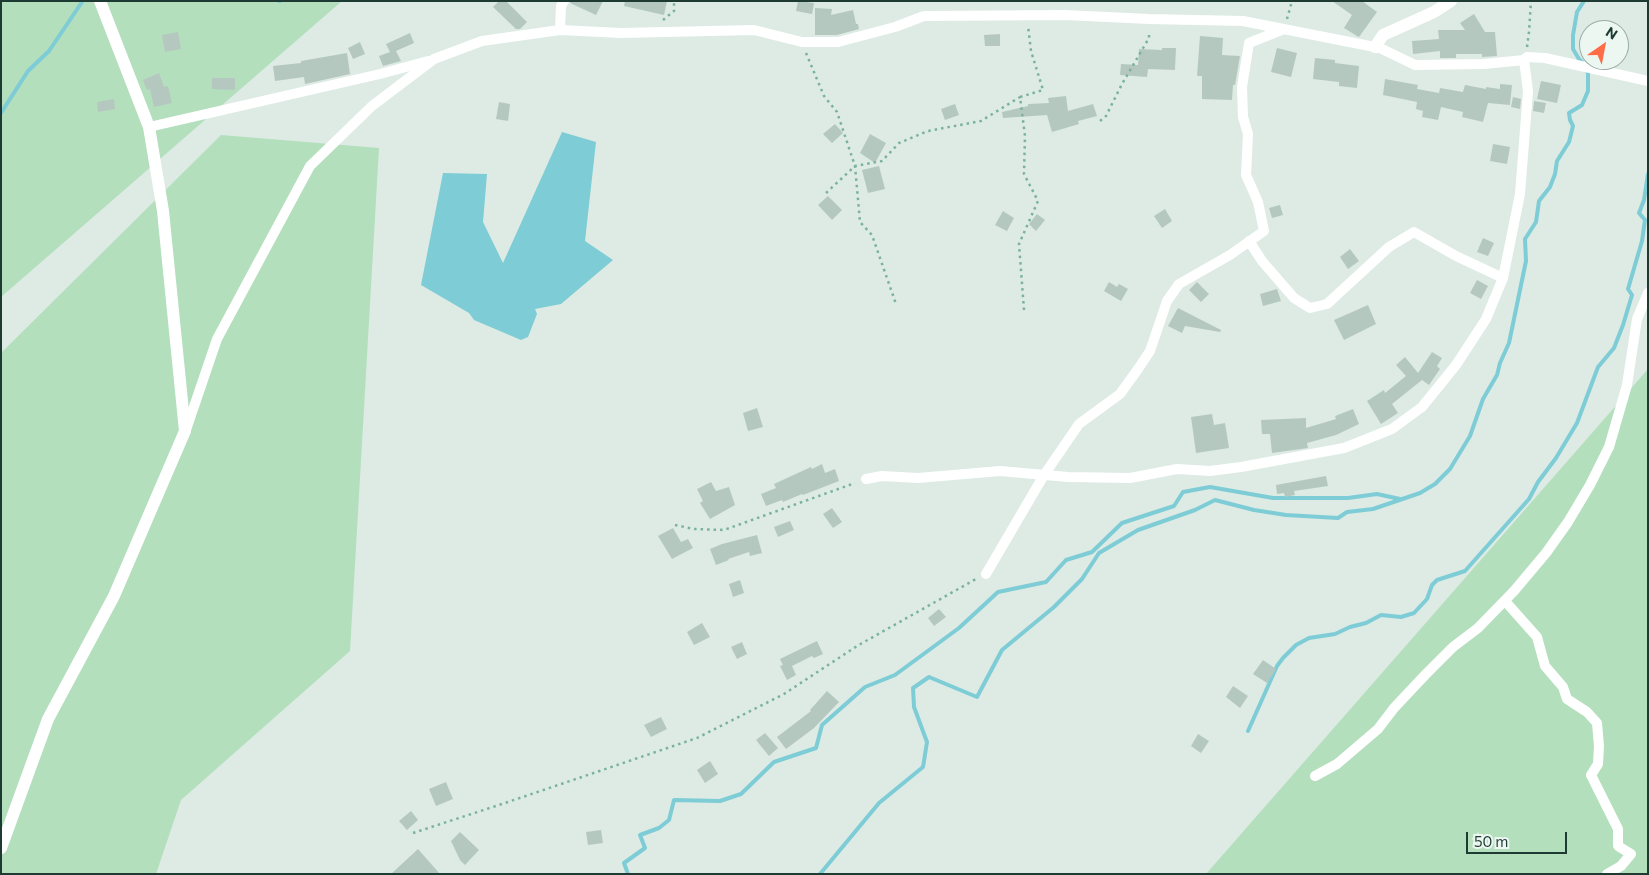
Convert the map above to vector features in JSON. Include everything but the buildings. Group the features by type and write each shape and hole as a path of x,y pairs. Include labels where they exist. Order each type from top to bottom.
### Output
{"street":[{"path":"100,1 149,128 163,211 185,431"},
{"path":"560,30 561,6 564,1"},
{"path":"1375,47 1383,35 1434,12 1451,1"},
{"path":"149,128 380,74 434,59 482,41 560,30 621,33 754,30 802,42 838,42 896,27 924,16 1026,15 1149,20 1243,21 1375,47 1415,65 1484,64 1524,60 1527,57 1544,58 1648,81"},
{"path":"986,574 1044,475 1079,424 1120,394 1150,351 1167,301 1179,284 1230,255 1264,231 1258,202 1246,175 1248,134 1243,117 1242,86 1250,43 1284,29"},
{"path":"1,848 48,719 114,596 185,431 217,339 310,166 372,106 434,59"},
{"path":"866,479 882,476 918,478 1000,472 1130,478 1176,468 1210,471 1344,448 1392,429 1422,407 1456,365 1486,319 1503,278 1520,194 1528,91 1524,60"},
{"path":"1249,241 1262,261 1294,298 1310,308 1327,304 1389,248 1414,232 1456,256 1503,278"},
{"path":"1315,776 1337,764 1378,730 1394,708 1413,688 1453,647 1478,628 1504,600 1546,552 1568,522 1590,485 1609,447 1626,385 1637,319 1648,293"},
{"path":"1504,600 1537,637 1545,666 1563,687 1567,700 1586,712 1597,723 1598,764 1590,776 1618,829 1618,846 1631,854 1621,870 1607,874"}],"path":[{"path":"646,33 674,11 674,1"},
{"path":"1284,29 1292,1"},
{"path":"1524,60 1529,32 1531,1"},
{"path":"826,193 855,166 882,160 899,143 928,131 981,121 1020,97 1043,90 1031,51 1026,15"},
{"path":"1100,121 1106,116 1149,38 1149,20"},
{"path":"802,42 824,96 837,112 855,166 860,222 872,235 896,304"},
{"path":"1020,97 1025,136 1024,174 1038,201 1019,244 1024,310"},
{"path":"675,525 694,529 724,530 866,479"},
{"path":"413,833 697,738 784,694 857,646 986,574"}],"green space":[{"path":"1,1 342,1 1,297"},
{"path":"221,135 379,148 350,651 181,800 156,874 1,874 1,353"},
{"path":"1648,369 1648,874 1206,874"}],"water":[{"path":"562,132 596,142 585,241 613,260 561,304 535,309 537,314 528,337 521,340 474,320 469,313 421,285 443,173 487,174 483,222 503,263"}],"waterway":[{"path":"1579,59 1573,49 1573,35 1577,12 1584,1"},
{"path":"1,113 28,71 49,51 82,2"},
{"path":"820,874 879,803 923,767 927,742 914,707 913,688 929,677 977,697 1002,650 1054,607 1082,579 1099,553 1138,530 1195,510 1215,500 1254,510 1286,515 1338,518 1347,512 1373,509 1420,493 1435,484 1450,469 1470,436 1483,399 1497,375 1509,343 1526,261 1525,239 1536,222 1539,201 1550,187 1557,161 1569,142 1573,126 1569,113 1582,105 1588,91 1587,70"},
{"path":"1248,731 1277,666 1296,645 1309,638 1335,634 1350,627 1366,623 1381,615 1401,617 1414,613 1427,599 1432,585 1437,580 1465,571 1529,499 1577,423 1598,367 1614,348 1623,325 1632,295 1628,289 1642,241 1645,220 1639,213 1644,200 1648,174"},
{"path":"628,874 624,863 645,848 640,835 659,828 669,820 674,800 720,801 741,794 774,762 816,748 822,725 865,687 895,675 959,628 998,592 1046,582 1066,560 1092,552 1122,523 1174,506 1183,492 1210,487 1273,498 1348,498 1377,494 1400,499"}]}
